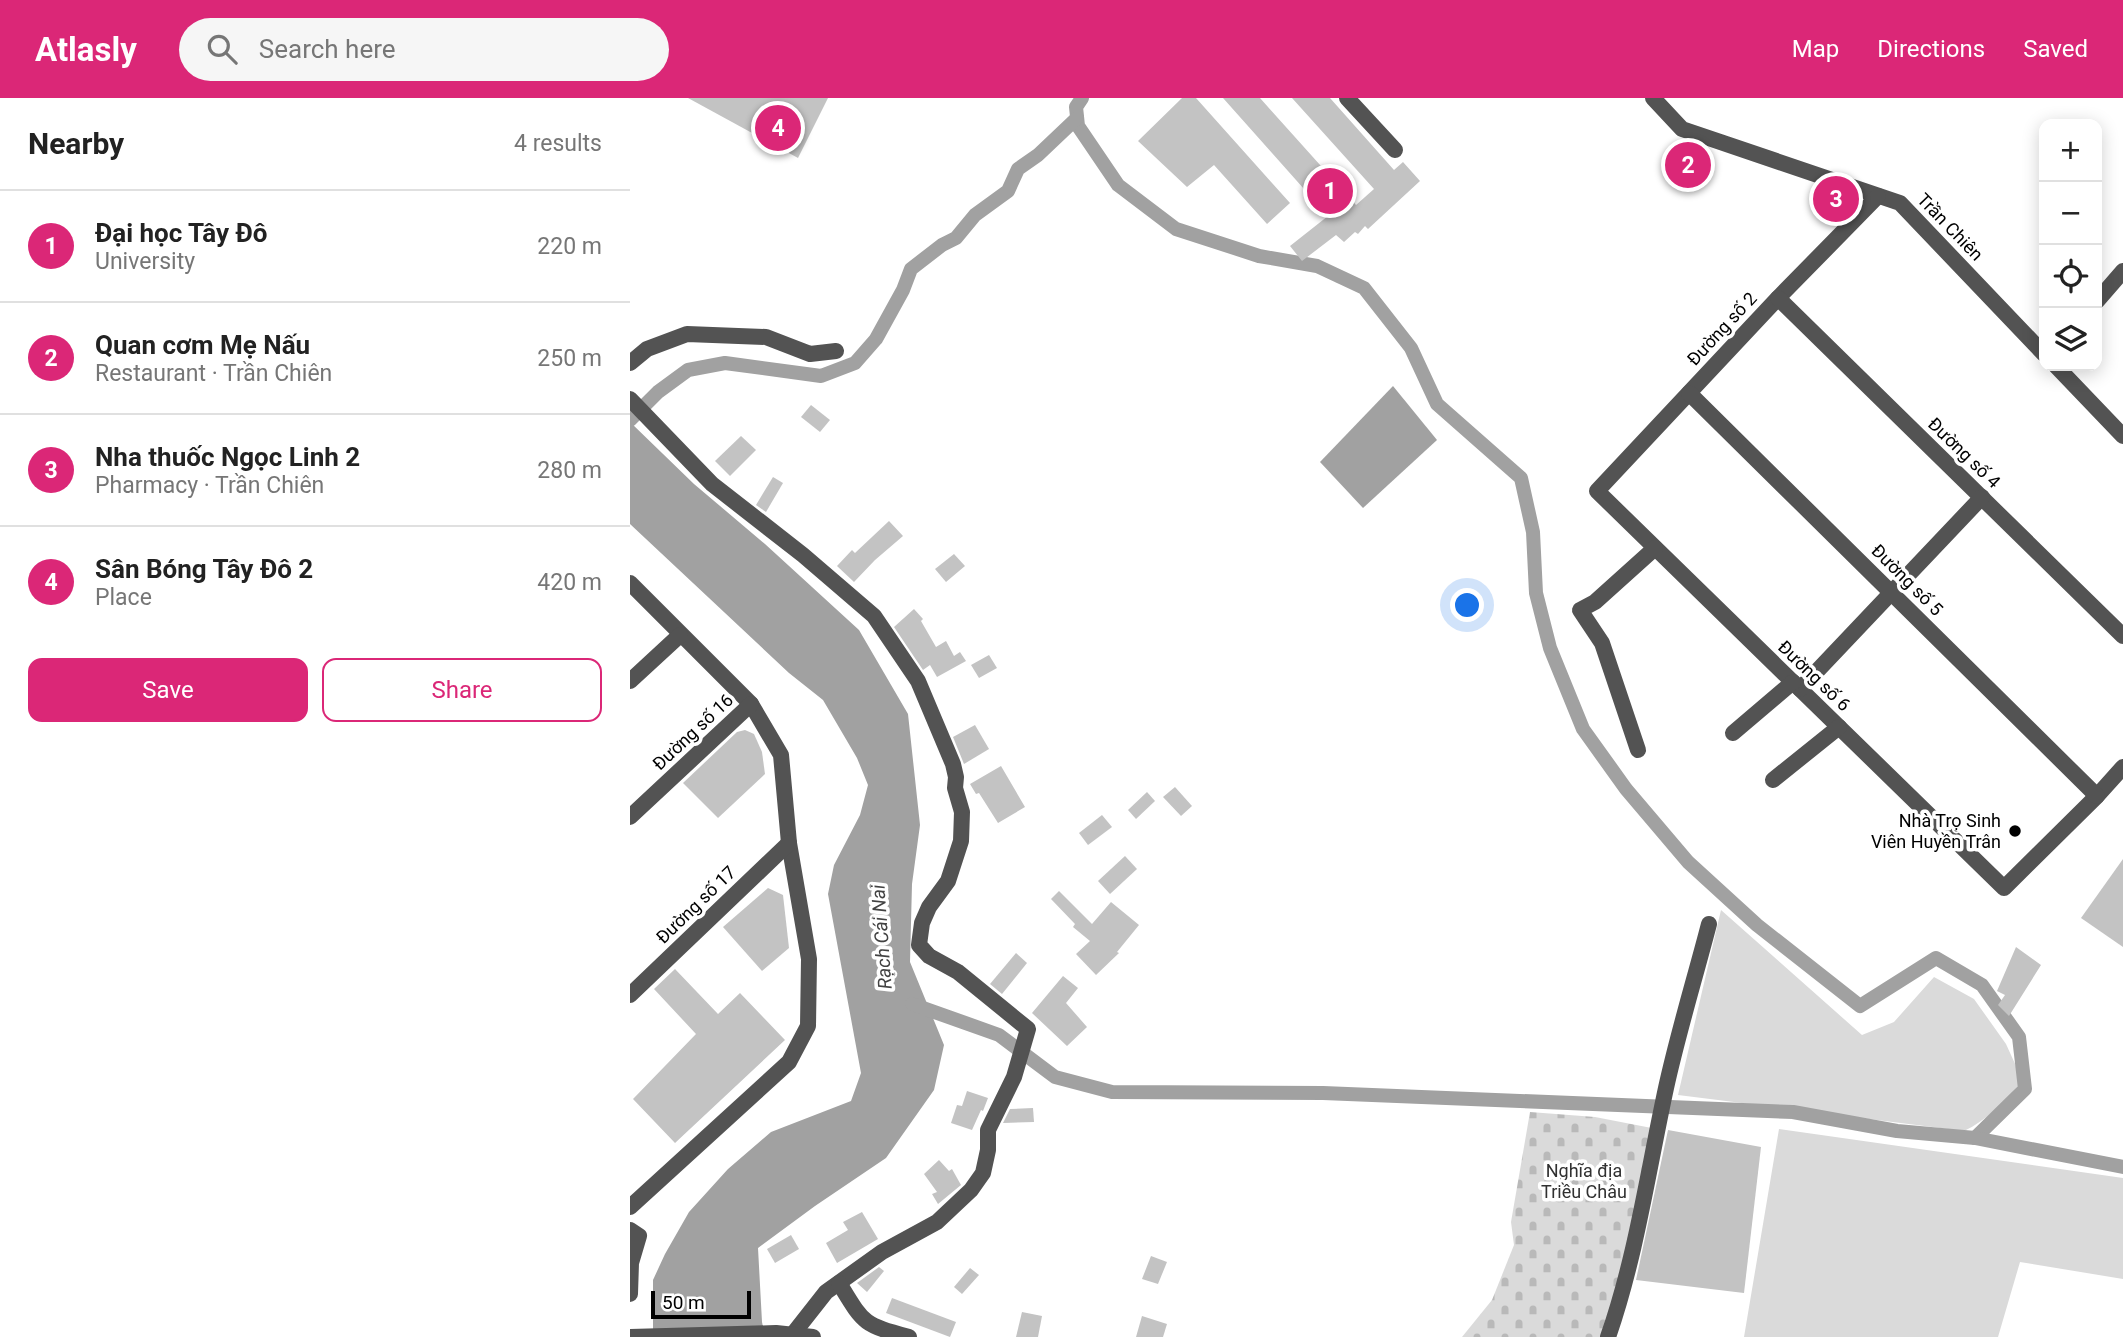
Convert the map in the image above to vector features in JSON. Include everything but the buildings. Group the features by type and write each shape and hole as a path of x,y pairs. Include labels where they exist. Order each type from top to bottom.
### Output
{"street":[{"path":"1347,98 1395,150"},
{"name":"Trần Chiên","path":"1653,98 1682,129 1900,203 2039,349"},
{"name":"Đường số 2","path":"1597,491 1777,298 1878,196"},
{"path":"2102,295 2123,271"},
{"name":"Đường số 4","path":"1777,298 2123,636"},
{"path":"630,363 647,349 687,334 766,337 810,354 836,351"},
{"path":"2061,371 2123,436"},
{"name":"Đường số 5","path":"1689,393 2097,796"},
{"path":"630,399 712,484 874,615 918,681 953,765 955,788 962,812 961,841 948,881 929,907 922,923 919,945 929,957 958,972 1028,1029 1014,1077 988,1130 988,1150 983,1173 971,1189 937,1222 882,1252 826,1292 793,1334"},
{"name":"Đường số 6","path":"1597,491 2004,887 2097,796"},
{"path":"1733,733 1797,686 1893,594 1982,498"},
{"path":"1638,750 1602,643 1580,610 1595,602 1655,548"},
{"path":"630,583 751,704 781,755 789,843 809,959 808,1026 789,1062 630,1207"},
{"path":"630,681 680,635"},
{"name":"Đường số 16","path":"630,817 751,704"},
{"path":"1773,780 1839,727"},
{"path":"2097,796 2123,767"},
{"name":"Đường số 17","path":"630,995 789,843"},
{"path":"1608,1337 1618,1310 1664,1099 1709,924"},
{"path":"630,1294 634,1233"},
{"path":"839,1283 862,1319 881,1329 909,1337"},
{"path":"630,1337 776,1333 813,1337"}],"green space":[{"path":"1721,910 1862,1035 1894,1022 1934,977 1974,999 2006,1044 2016,1066 2019,1085 1994,1111 1964,1131 1678,1095"},
{"name":"Nghĩa địa Triều Châu","path":"1530,1112 1595,1117 1662,1130 1613,1337 1462,1337 1492,1300 1514,1245 1511,1222"},
{"path":"1779,1129 2123,1178 2123,1279 2020,1262 1998,1337 1744,1337"}],"water":[{"path":"1393,386 1437,440 1363,508 1320,462"},
{"name":"Rạch Cái Nai","path":"630,422 694,484 765,544 859,630 908,714 920,825 912,884 910,962 944,1045 934,1090 886,1158 758,1248 765,1337 653,1337 653,1280 689,1212 728,1169 771,1132 851,1101 861,1073 828,894 834,865 860,815 868,785 857,758 823,700 789,673 630,524"}],"waterway":[{"path":"1082,98 1076,107 1078,126 1118,185 1176,229 1259,256 1317,266 1364,288 1411,348 1437,404 1521,478 1533,532 1536,593 1550,648 1583,729 1626,789 1688,862 1757,925 1860,1006 1936,958 1982,985 2019,1037 2025,1089 1975,1138"},
{"path":"630,420 658,392 688,370 725,363 821,376 855,363 876,339 903,290 911,269 942,245 956,238 975,215 1008,191 1018,169 1038,155 1077,118"},
{"path":"912,1004 999,1035 1055,1077 1112,1092 1323,1093 1793,1112 1897,1131 1975,1138 2123,1167"}],"place":[{"name":"Sân Bóng Tây Đô 2","path":"778,128"},
{"name":"Quan cơm Mẹ Nấu","path":"1688,165"},
{"name":"Đại học Tây Đô","path":"1330,191"},
{"name":"Nha thuốc Ngọc Linh 2","path":"1836,199"},
{"name":"Nhà Trọ Sinh Viên Huyền Trân","path":"2015,831"}]}
